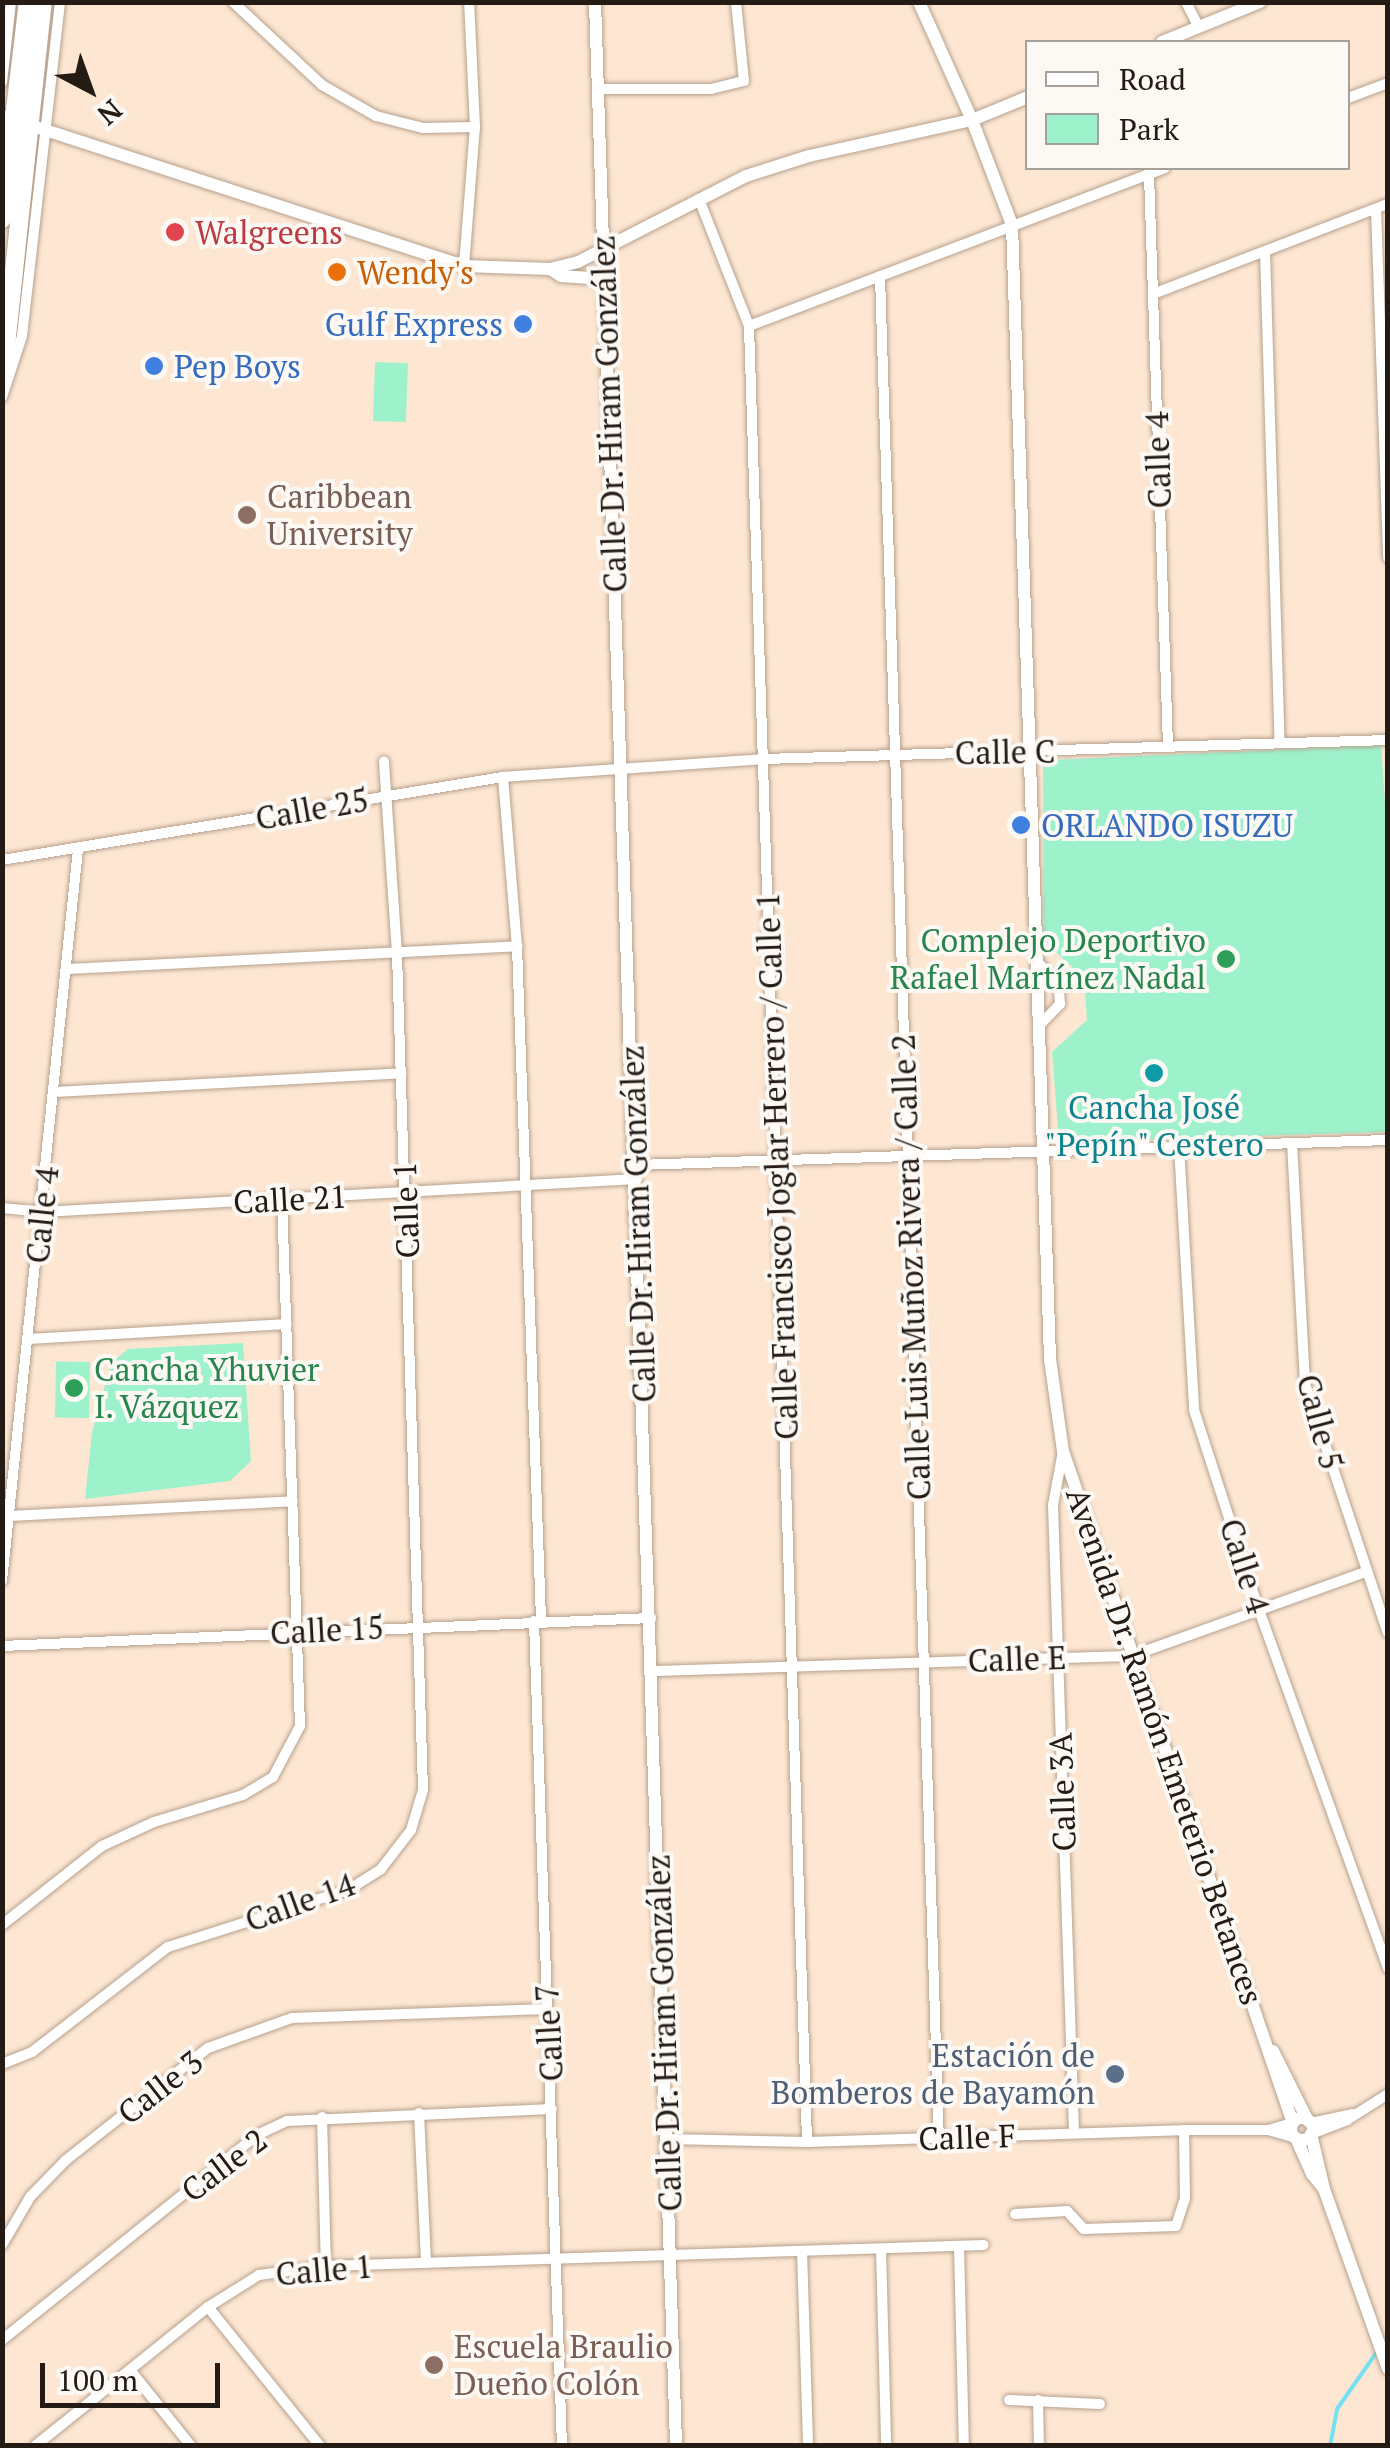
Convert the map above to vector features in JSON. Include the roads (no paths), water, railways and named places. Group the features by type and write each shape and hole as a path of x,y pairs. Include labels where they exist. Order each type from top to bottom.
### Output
{"main road":[{"path":"2,383 23,122 28,2"},
{"path":"2,219 43,2"}],"street":[{"path":"2,82 11,2"},
{"path":"2,398 22,336 23,122 60,2"},
{"path":"233,2 322,85 376,116 423,128 475,127"},
{"path":"464,266 475,127 470,2"},
{"name":"Calle Dr. Hiram González","path":"595,2 637,1172 676,2446"},
{"path":"598,89 711,89 744,82 736,2"},
{"name":"Avenida Dr. Ramón Emeterio Betances","path":"919,2 972,120 1012,225 1050,1359 1063,1451 1130,1656 1267,2040 1296,2138 1312,2174 1324,2189"},
{"path":"1186,2 1198,28"},
{"path":"1167,40 1260,2"},
{"path":"1350,97 1388,82"},
{"path":"23,122 464,266 550,269 602,250 746,176 810,156 972,120 1025,98"},
{"path":"749,326 1160,170"},
{"name":"Calle 4","path":"1149,174 1168,747"},
{"name":"Calle Francisco Joglar Herrero / Calle 1","path":"699,199 749,326 807,2142"},
{"path":"1153,294 1382,206 1388,558"},
{"path":"1264,251 1280,744"},
{"path":"550,269 560,276 593,278 604,286"},
{"name":"Calle Luis Muñoz Rivera / Calle 2","path":"880,276 939,2139"},
{"name":"Calle C","path":"623,768 895,754 1388,740"},
{"name":"Calle 1","path":"384,762 390,796 398,953 419,1625"},
{"name":"Calle 25","path":"2,860 503,777 623,768"},
{"name":"Calle 7","path":"503,777 517,946 562,2446"},
{"name":"Calle 4","path":"2,1581 78,849"},
{"path":"68,969 517,946"},
{"path":"1038,963 1058,980 1060,1004 1040,1025"},
{"path":"55,1092 401,1073"},
{"name":"Calle 21","path":"2,1208 42,1212 525,1186 776,1159 1388,1140"},
{"name":"Calle 5","path":"1292,1143 1305,1384 1388,1632"},
{"name":"Calle 4","path":"1179,1146 1194,1410 1260,1610 1388,1969"},
{"path":"2,1924 102,1846 154,1822 243,1795 273,1776 300,1726 282,1200"},
{"path":"29,1340 287,1324"},
{"name":"Calle 3A","path":"1063,1451 1053,1505 1074,2133"},
{"path":"10,1516 293,1501"},
{"name":"Calle E","path":"653,1671 1130,1656 1366,1572"},
{"name":"Calle 15","path":"2,1646 419,1625 651,1618"},
{"name":"Calle 14","path":"2,2064 32,2052 168,1948 348,1890 381,1869 411,1830 423,1790 419,1625"},
{"name":"Calle 3","path":"2,2245 30,2197 66,2160 208,2048 292,2018 547,2010"},
{"name":"Avenida Dr. Ramón Emeterio Betances","path":"1267,2040 1310,2126 1324,2189 1388,2368"},
{"path":"1296,2138 1310,2126 1354,2114 1388,2094"},
{"name":"Calle 2","path":"2,2340 257,2135 288,2121 552,2109"},
{"path":"419,2113 426,2263"},
{"path":"322,2117 326,2266"},
{"path":"1293,2124 1302,2118 1310,2126"},
{"name":"Calle F","path":"667,2140 939,2139 1268,2130 1293,2124"},
{"path":"1015,2214 1067,2212 1084,2228 1176,2226 1185,2199 1184,2130"},
{"name":"Calle F","path":"1268,2130 1296,2138"},
{"name":"Calle 1","path":"35,2446 208,2307 258,2275 326,2266 984,2245"},
{"path":"959,2246 964,2446"},
{"path":"880,2249 886,2446"},
{"path":"802,2251 808,2446"},
{"path":"208,2307 320,2446"},
{"path":"130,2370 191,2446"},
{"path":"1009,2400 1100,2404"},
{"path":"1038,2400 1039,2446"}],"waterway":[{"path":"1330,2446 1337,2409 1379,2349"}],"place":[{"name":"Walgreens","path":"175,232"},
{"name":"Wendy's","path":"337,272"},
{"name":"Gulf Express","path":"523,324"},
{"name":"Pep Boys","path":"154,366"},
{"name":"Caribbean University","path":"247,515"},
{"name":"ORLANDO ISUZU","path":"1021,825"},
{"name":"Complejo Deportivo Rafael Martínez Nadal","path":"1226,959"},
{"name":"Cancha José \"Pepín\" Cestero","path":"1154,1073"},
{"name":"Cancha Yhuvier I. Vázquez","path":"74,1388"},
{"name":"Estación de Bomberos de Bayamón","path":"1115,2074"},
{"name":"Escuela Braulio Dueño Colón","path":"434,2365"}]}
